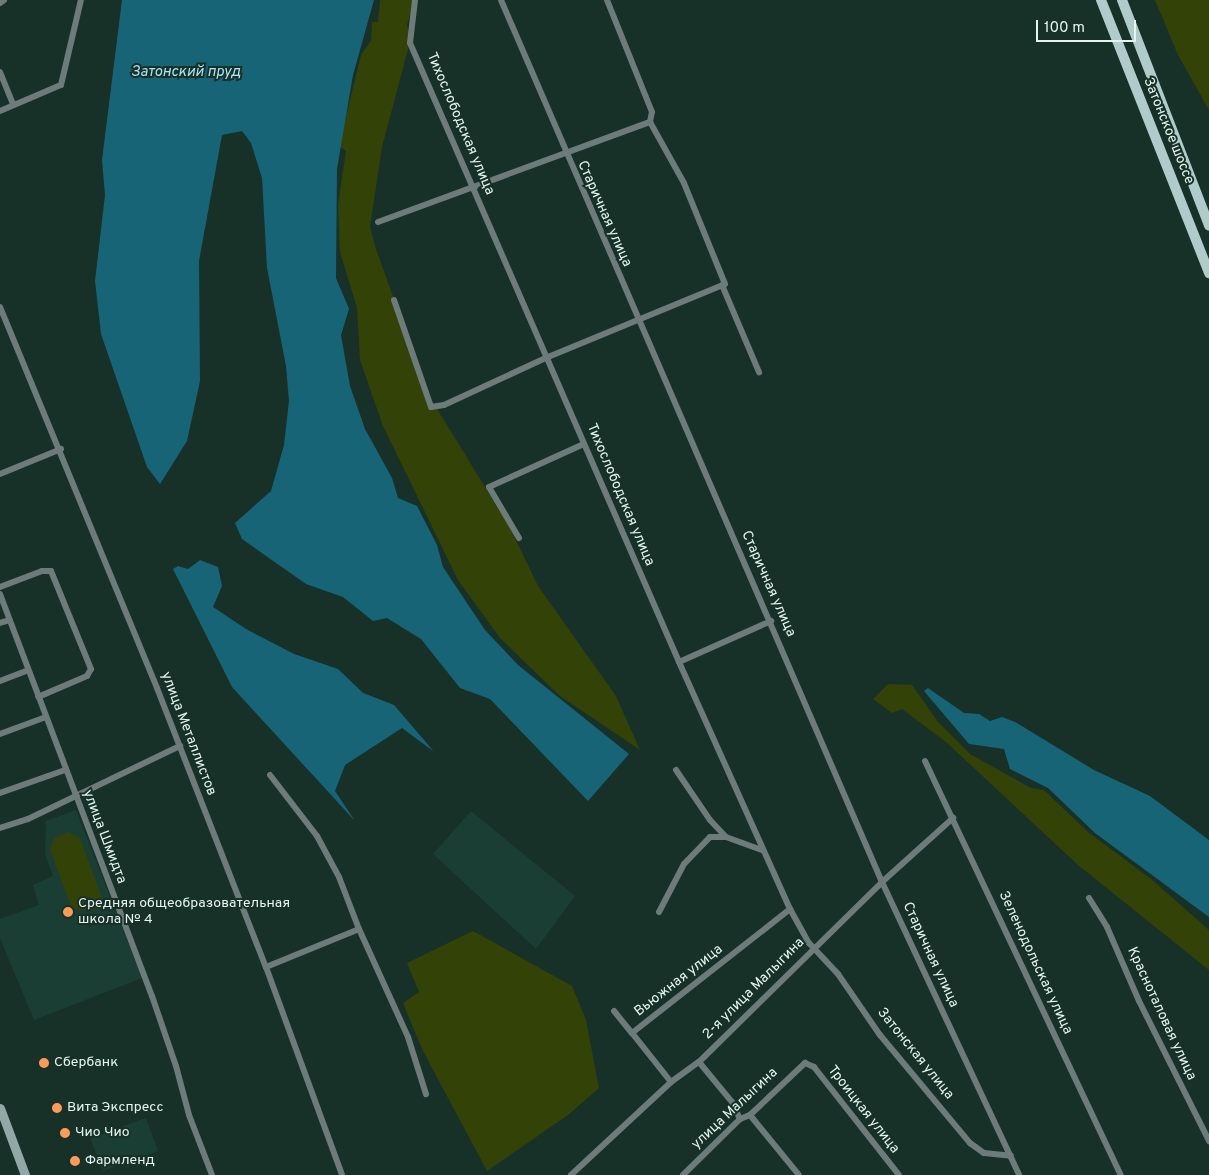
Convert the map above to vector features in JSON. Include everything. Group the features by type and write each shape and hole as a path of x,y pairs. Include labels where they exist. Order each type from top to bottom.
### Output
{"main road":[{"name":"Затонское шоссе","path":"1101,0 1209,273"},
{"name":"Затонское шоссе","path":"1122,0 1209,226"},
{"path":"0,1108 25,1175"}],"street":[{"path":"0,2 4,0"},
{"path":"0,111 62,85 81,0"},
{"name":"Тихослободская улица","path":"415,0 410,43 414,48 548,357 678,662 762,850 790,909 809,943 815,946"},
{"name":"Старичная улица","path":"500,0 637,320 772,621 882,882 1019,1175"},
{"path":"607,0 652,112 650,122 684,183 759,372"},
{"path":"0,72 13,106"},
{"path":"378,222 472,185 650,122"},
{"path":"394,300 431,407 444,406 548,357 724,284"},
{"name":"улица Металлистов","path":"0,307 61,449 180,746 266,967 342,1175"},
{"path":"519,538 489,487 584,444"},
{"path":"0,474 61,449"},
{"path":"0,587 42,572 51,572 91,669 87,676 38,697"},
{"name":"улица Шмидта","path":"0,594 75,797 152,996 189,1115 212,1175"},
{"path":"0,623 10,620"},
{"path":"678,662 772,621"},
{"path":"0,681 28,670"},
{"path":"0,734 46,717"},
{"path":"0,828 28,819 180,746"},
{"name":"Зеленодольская улица","path":"925,761 1121,1175"},
{"path":"0,794 65,770"},
{"path":"676,770 710,820 726,837"},
{"path":"270,775 317,836 339,877 359,929 408,1037 426,1094"},
{"name":"2-я улица Малыгина","path":"571,1175 671,1082 699,1062 815,946 953,818"},
{"path":"660,912 684,864 710,836 726,837 762,850"},
{"name":"Красноталовая улица","path":"1089,898 1107,927 1139,1002 1209,1141"},
{"name":"Вьюжная улица","path":"671,1082 632,1033 790,909"},
{"path":"266,967 359,929"},
{"name":"Затонская улица","path":"815,946 880,1035 970,1143 984,1153 1010,1156"},
{"path":"614,1012 632,1033"},
{"path":"699,1062 732,1102 740,1119"},
{"name":"улица Малыгина","path":"683,1175 740,1119 750,1115 805,1063"},
{"name":"Троицкая улица","path":"805,1063 814,1068 899,1175"},
{"path":"750,1115 799,1175"}],"shaded area":[{"name":"Средняя общеобразовательная школа № 4","path":"76,810 142,978 34,1020 0,938 0,919 39,905 33,885 53,876 45,854 46,821"},
{"path":"471,811 575,896 536,949 433,854"},
{"path":"146,1118 158,1151 103,1171 91,1138"}],"green space":[{"path":"380,0 414,0 407,25 411,38 382,147 370,227 376,249 428,394 510,528 538,586 616,696 640,750 560,696 500,638 458,580 383,426 360,360 357,308 340,252 338,205 346,151 339,146 361,55 371,41 372,22 378,22"},
{"path":"1155,0 1209,0 1209,110 1178,55"},
{"path":"888,684 912,685 938,722 970,754 1031,788 1044,790 1088,832 1151,879 1209,930 1209,970 1078,865 946,742 902,709 892,713 873,699"},
{"path":"68,832 80,838 102,898 96,909 91,911 72,909 50,849 54,838"},
{"path":"473,931 572,986 586,1020 599,1088 568,1115 487,1171 423,1051 403,1003 419,992 407,963"}],"water":[{"name":"Затонский пруд","path":"122,0 374,0 353,75 337,169 336,278 349,309 341,335 350,386 365,429 392,478 398,498 417,506 437,545 443,567 485,630 518,665 629,754 588,801 490,699 460,688 421,639 387,618 373,621 343,597 306,584 242,539 235,523 271,491 284,445 289,401 286,366 267,268 262,178 251,143 242,131 222,135 199,261 200,381 187,441 160,484 147,467 101,334 95,281 105,195 102,160"},
{"path":"200,560 218,567 222,586 213,607 246,629 294,654 338,669 363,693 394,705 433,751 402,728 345,765 335,791 355,821 232,687 173,569 178,566 188,569"},
{"path":"928,688 964,713 979,714 990,721 1002,717 1015,722 1094,770 1150,796 1209,840 1209,917 1095,833 1048,788 1010,769 1004,749 969,744 924,691"}],"place":[{"name":"Средняя общеобразовательная школа № 4","path":"68,912"},
{"name":"Сбербанк","path":"44,1063"},
{"name":"Вита Экспресс","path":"57,1108"},
{"name":"Чио Чио","path":"65,1133"},
{"name":"Фармленд","path":"75,1161"}]}
